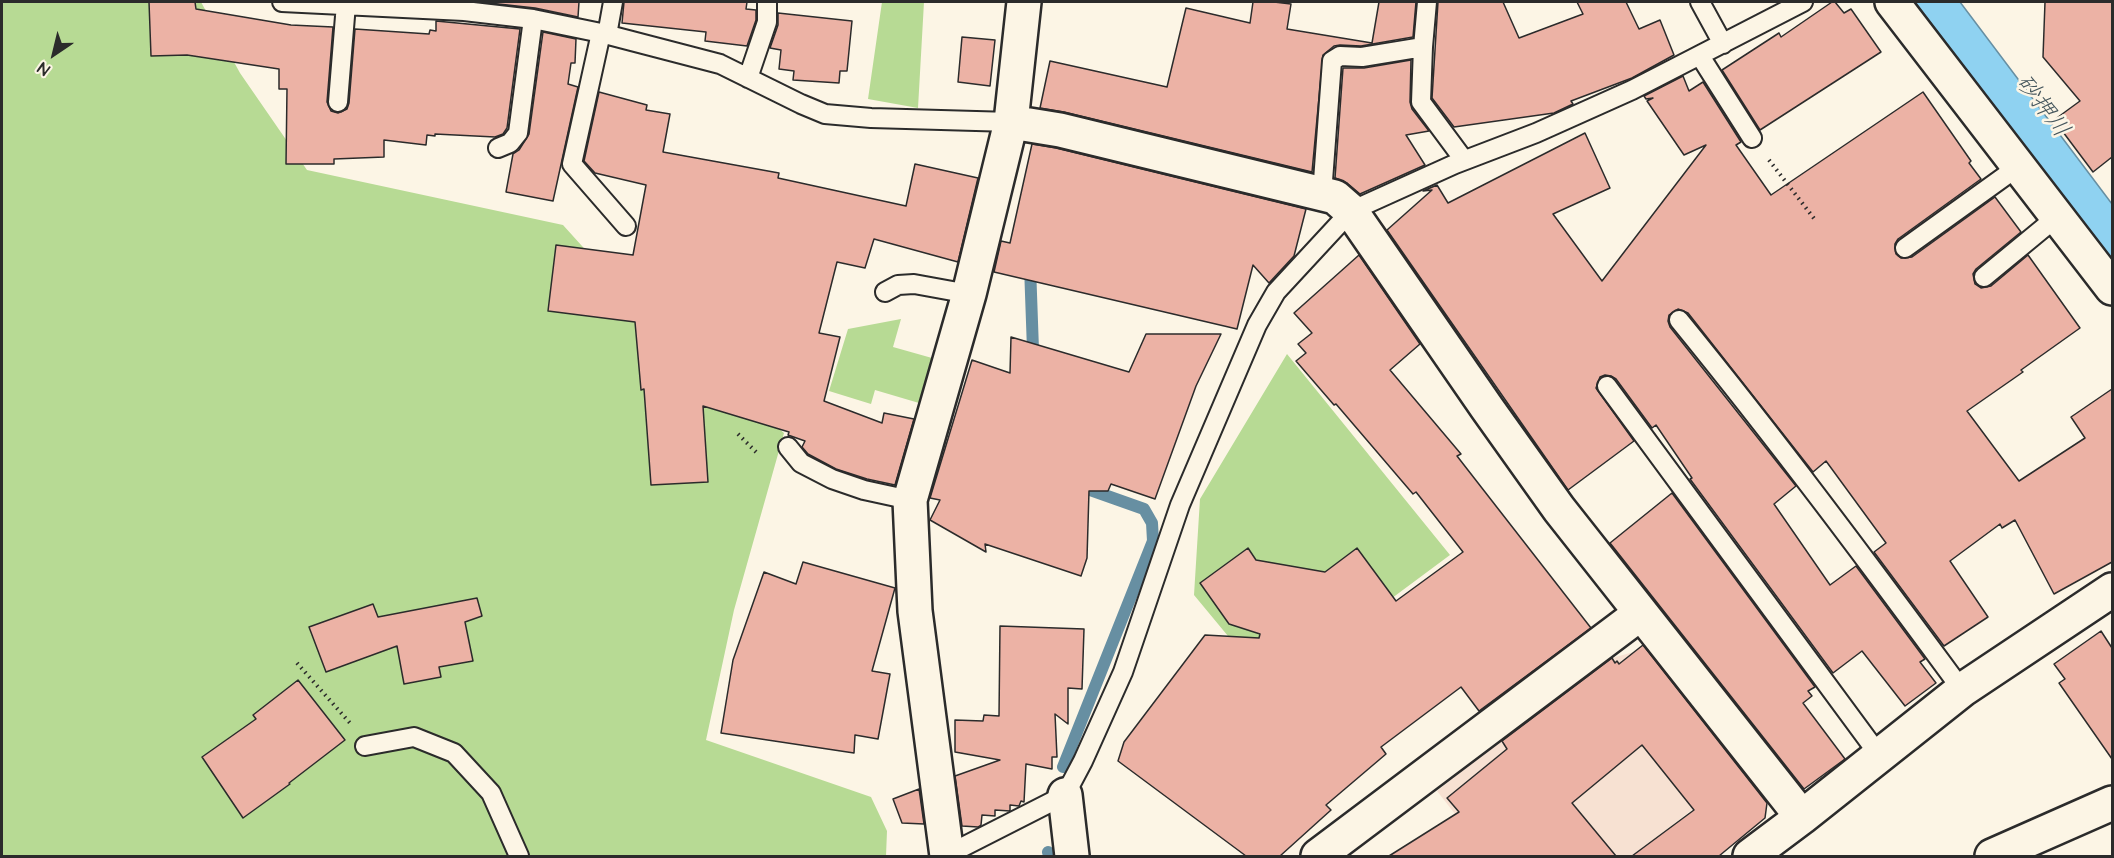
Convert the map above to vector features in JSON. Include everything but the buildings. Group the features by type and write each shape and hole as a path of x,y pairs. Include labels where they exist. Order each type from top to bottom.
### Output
{"street":[{"path":"947,856 915,611 910,500 969,294 1011,122 1024,2"},
{"path":"1892,2 2112,288"},
{"path":"1011,122 1060,130 1335,197 1351,211 1558,509 1802,817"},
{"path":"1750,856 1962,690 2112,590"},
{"path":"1318,856 1641,613"},
{"path":"1065,795 1072,856"},
{"path":"1992,856 2112,803"}],"lane":[{"path":"282,2 464,11 533,19 604,34 720,64 825,114 871,118 1011,122"},
{"path":"613,2 572,164 626,226"},
{"path":"748,78 767,22 767,2"},
{"path":"1427,2 1421,102 1464,160"},
{"path":"1700,2 1723,44"},
{"path":"947,856 1065,795 1123,672 1180,505 1257,325 1276,292 1351,211 1464,160 1536,133 1632,90 1803,2"},
{"path":"338,102 346,4"},
{"path":"498,148 510,143 518,133 533,19"},
{"path":"1322,194 1332,61 1340,56 1362,57 1423,47"},
{"path":"1700,56 1752,138"},
{"path":"1905,248 2019,166"},
{"path":"1984,278 2058,216"},
{"path":"885,292 898,285 914,284 969,294"},
{"path":"1678,320 1815,490 1962,690"},
{"path":"1607,386 1879,755"},
{"path":"788,447 801,463 832,479 864,490 910,500"},
{"path":"365,746 414,737 454,753 491,793 519,856"}],"path":[{"path":"1752,138 1816,221"},
{"path":"297,663 362,737 365,746"}],"shaded area":[{"path":"1644,649 1741,772 1632,856 1488,856 1437,791 1598,662"}],"green space":[{"path":"2,2 201,2 240,73 307,170 563,225 638,308 784,433 734,610 706,740 871,797 887,831 886,856 2,856"},
{"path":"882,2 924,2 918,108 868,99"},
{"path":"901,319 893,347 932,358 919,403 875,390 871,404 829,391 848,329"},
{"path":"1287,354 1450,555 1271,688 1194,595 1200,499"}],"water":[{"name":"砂押川","path":"1915,2 1960,2 2112,204 2112,262"}],"waterway":[{"path":"1030,266 1033,350 1031,359"},
{"path":"1063,767 1153,541 1152,523 1144,509 1079,486"},
{"path":"1048,852 1049,856"}]}
